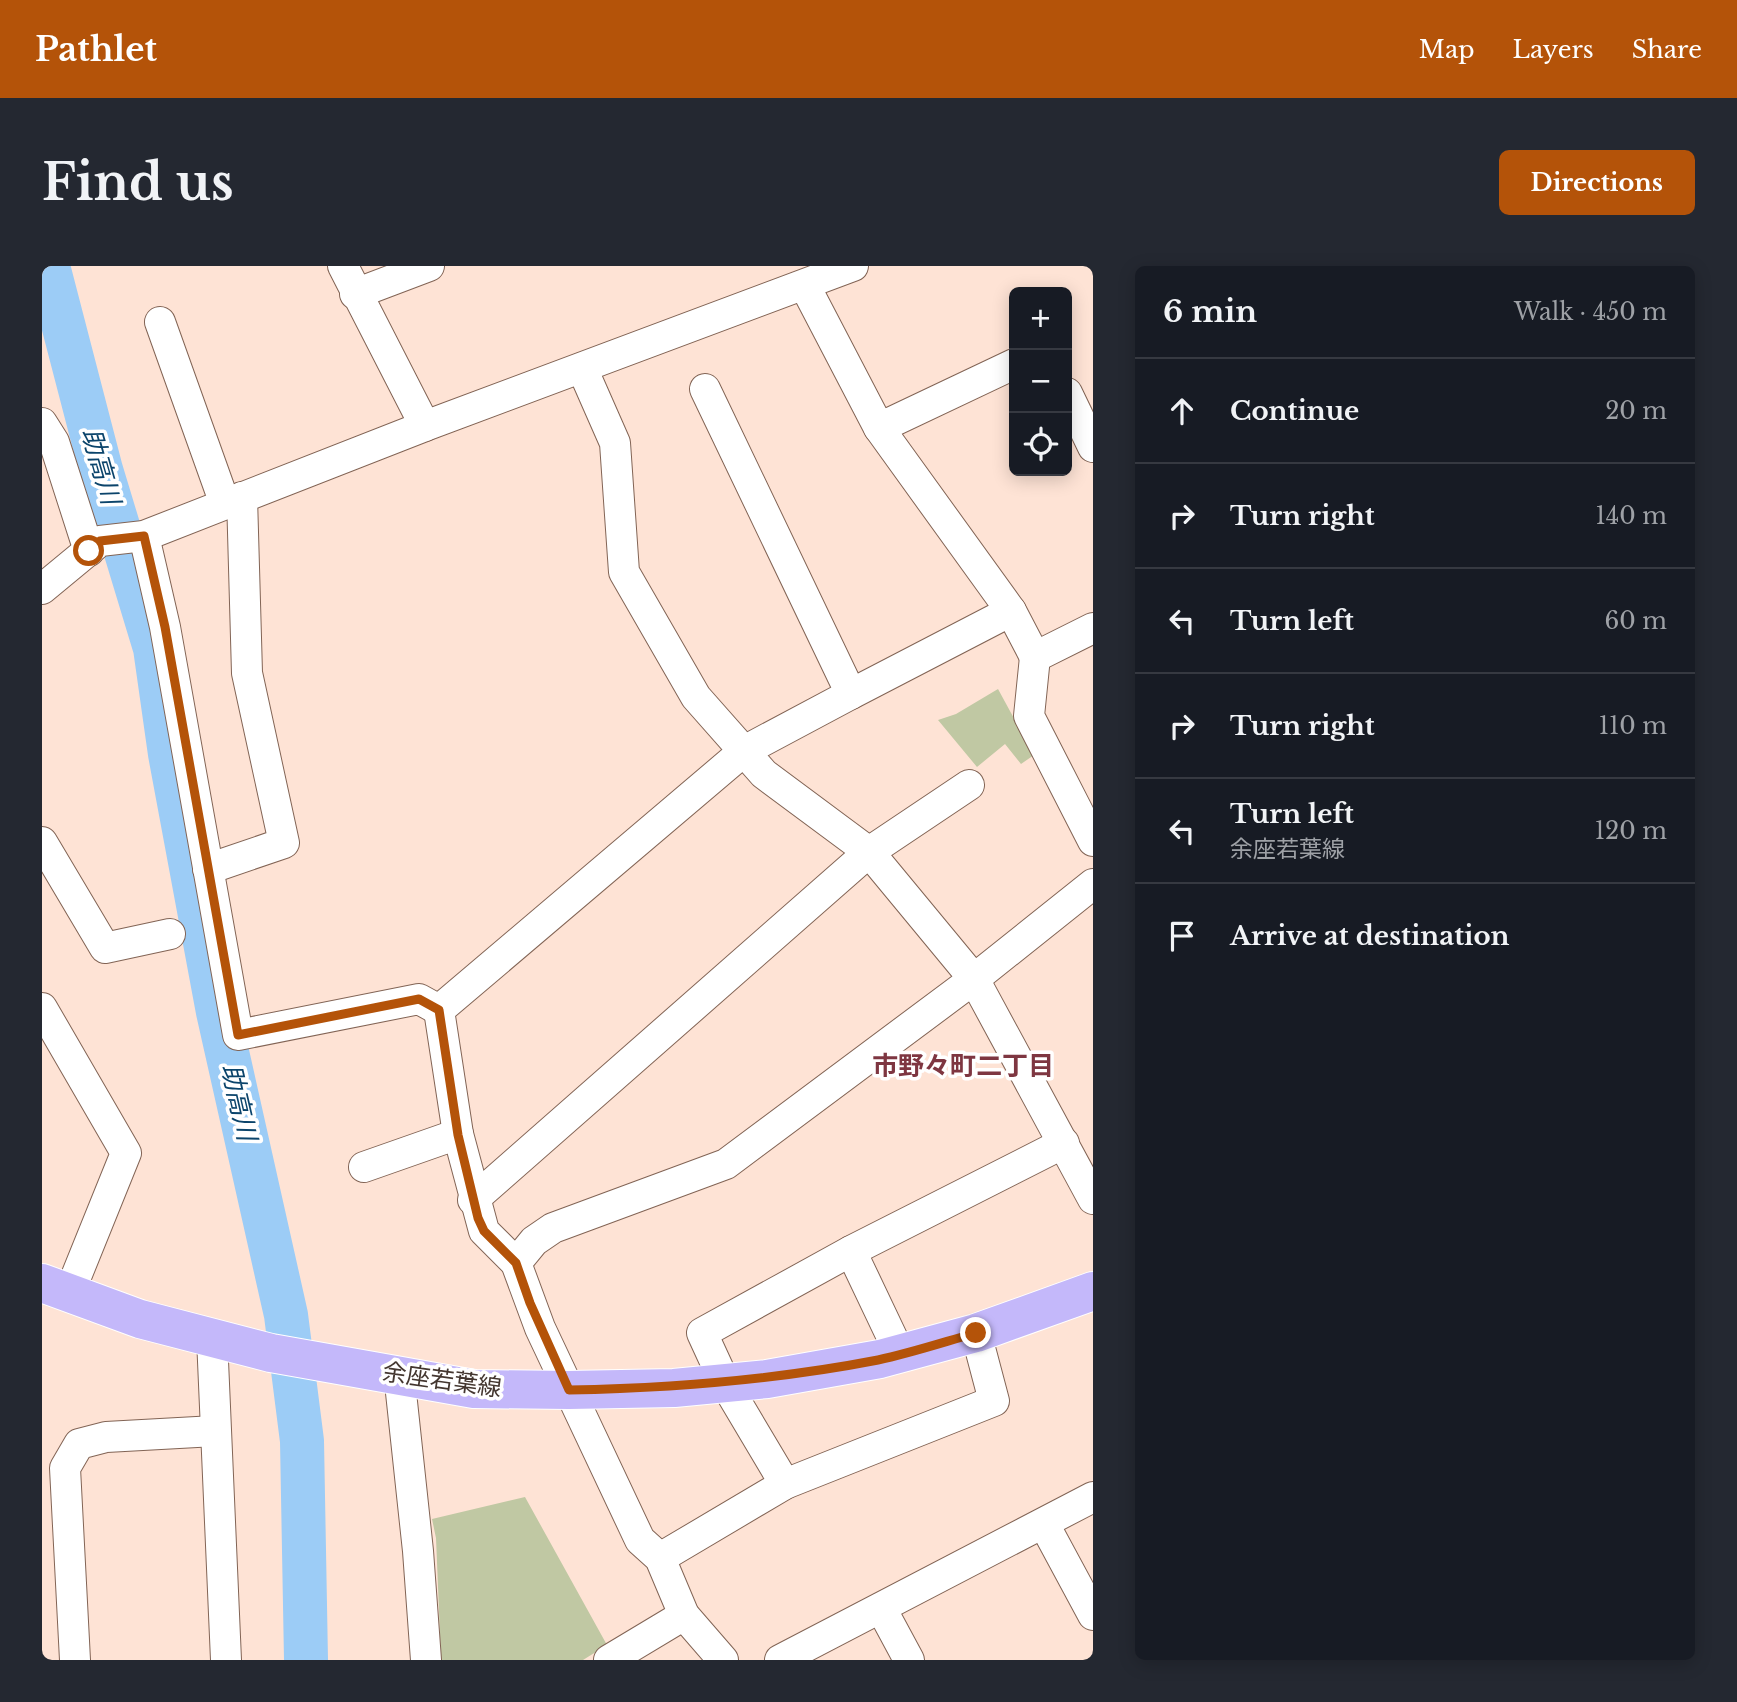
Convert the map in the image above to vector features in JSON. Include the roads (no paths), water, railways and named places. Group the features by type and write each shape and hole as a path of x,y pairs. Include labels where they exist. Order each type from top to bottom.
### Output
{"main road":[{"name":"余座若葉線","path":"55,1288 140,1319 271,1353 399,1374 474,1390 674,1388 779,1377 900,1354 976,1333 1093,1291"}],"street":[{"path":"343,266 425,426"},
{"path":"355,294 429,266"},
{"path":"42,589 95,546 139,536 853,266"},
{"path":"805,286 879,428 1011,611 1035,657 1029,716 1093,841"},
{"path":"160,322 233,501 247,673 284,844 208,869"},
{"path":"879,428 1009,366"},
{"path":"582,368 615,443 624,572 696,697 764,774 869,852 974,979 1093,1199"},
{"path":"705,389 851,694"},
{"path":"1072,403 1093,447"},
{"path":"42,424 54,442 95,546"},
{"path":"139,536 165,627 238,1035 419,999 439,1010"},
{"path":"439,1010 744,751 1011,611"},
{"path":"1035,657 1093,628"},
{"path":"473,1200 869,852 969,785"},
{"path":"42,842 105,948 170,934"},
{"path":"516,1263 534,1241 553,1228 726,1164 974,979 1093,884"},
{"path":"42,1008 125,1153 55,1288"},
{"path":"439,1010 458,1135 473,1200 484,1231 516,1263 535,1315 639,1540 660,1558 684,1615 723,1660"},
{"path":"364,1167 458,1135"},
{"path":"785,1484 725,1383 702,1333 851,1251 1064,1143"},
{"path":"851,1251 900,1354"},
{"path":"660,1558 785,1484 994,1401 976,1333"},
{"path":"212,1338 226,1660"},
{"path":"399,1374 418,1551 426,1660"},
{"path":"75,1660 65,1468 79,1444 106,1437 215,1431"},
{"path":"780,1660 1093,1497"},
{"path":"1044,1524 1093,1615"},
{"path":"881,1608 909,1660"},
{"path":"609,1660 684,1615"}],"waterway":[{"name":"助高川","path":"48,266 101,470 155,648 170,754 218,1012 286,1315 302,1441 306,1660"}],"district":[{"name":"市野々町二丁目","path":"963,1066"}]}
